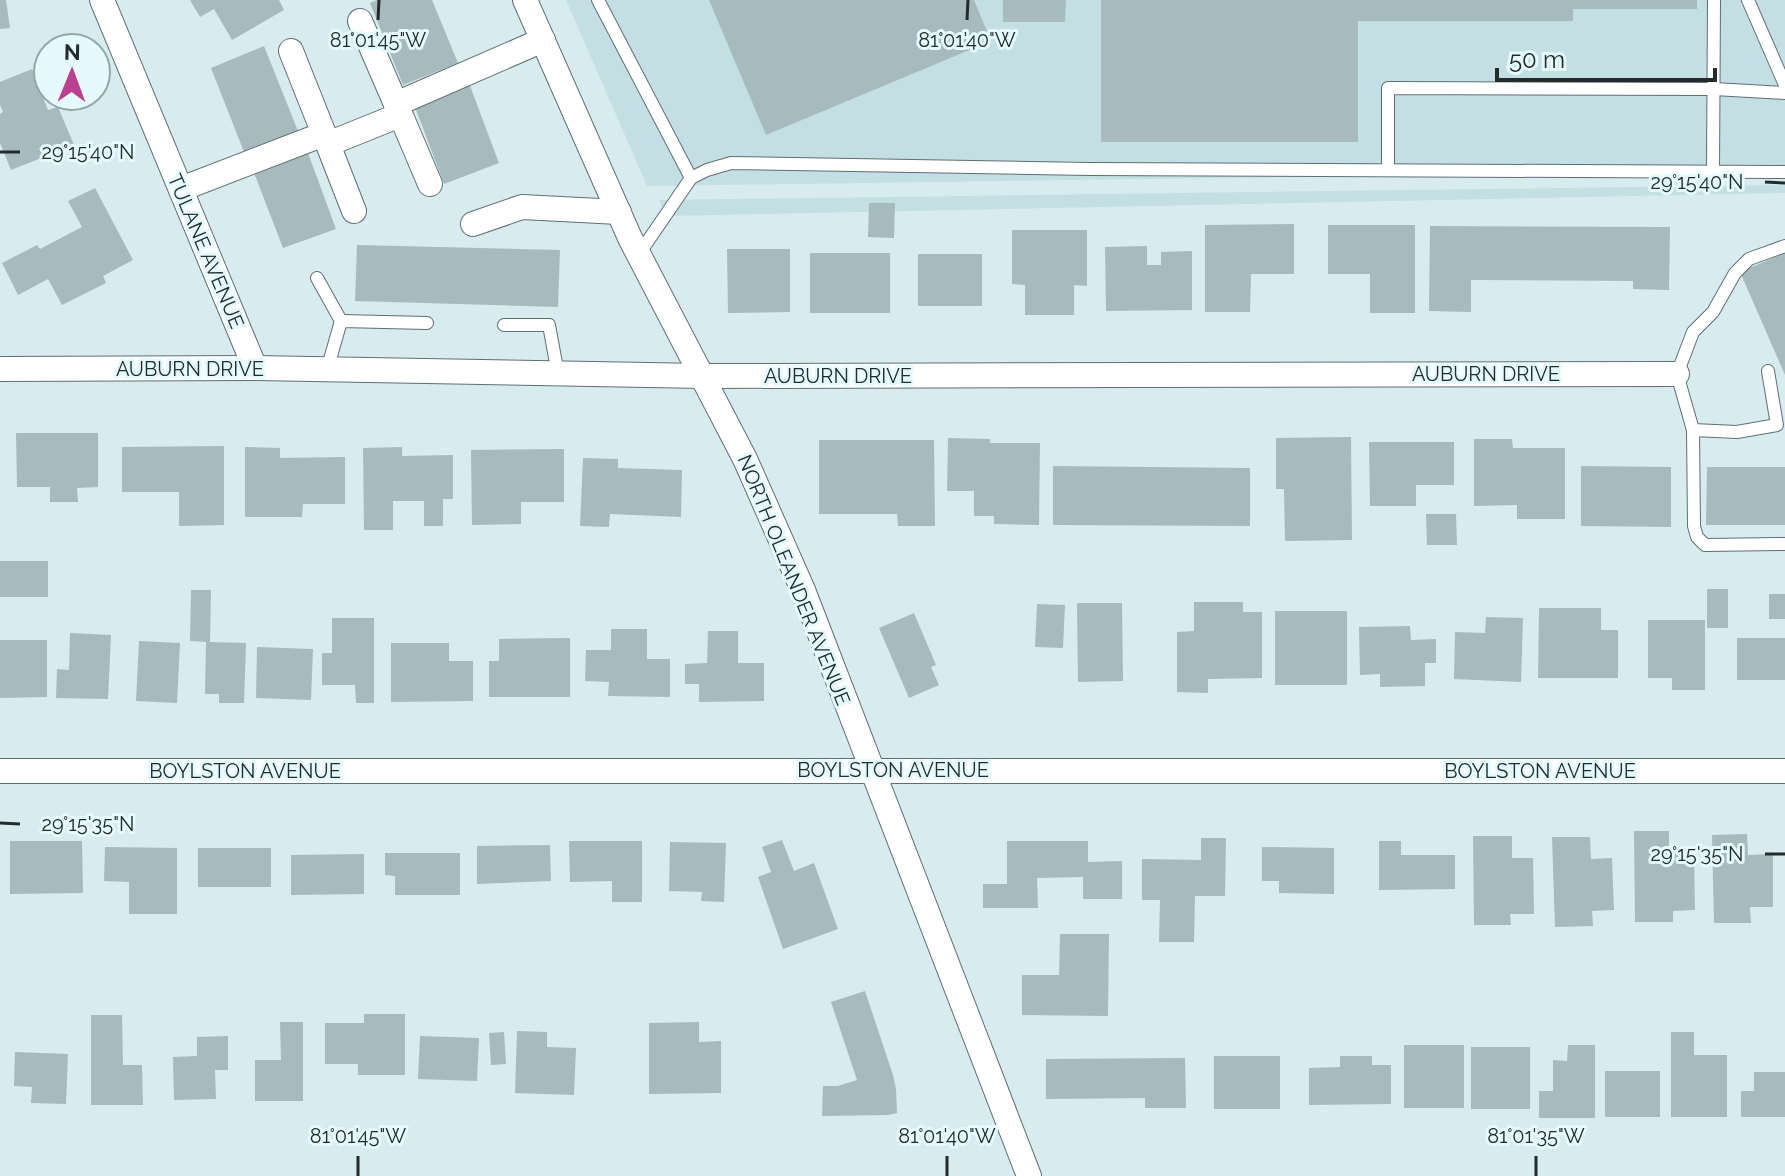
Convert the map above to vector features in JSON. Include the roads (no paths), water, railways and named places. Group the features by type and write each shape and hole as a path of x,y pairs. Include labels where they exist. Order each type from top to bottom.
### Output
{"street":[{"name":"TULANE AVENUE","path":"102,0 255,368"},
{"name":"NORTH OLEANDER AVENUE","path":"525,0 619,212 745,459 803,590 1029,1176"},
{"path":"360,21 430,184"},
{"path":"181,189 326,139 398,109 543,40"},
{"path":"291,51 354,211"},
{"path":"473,224 522,207 619,212"},
{"name":"AUBURN DRIVE","path":"0,369 255,368 704,376 1677,374"},
{"name":"BOYLSTON AVENUE","path":"0,771 1785,771"}],"lane":[{"path":"598,0 691,178"},
{"path":"1713,171 1714,0"},
{"path":"1748,0 1785,85"},
{"path":"1388,169 1388,88 1714,89 1785,93"},
{"path":"639,254 691,178 731,163 1090,169 1785,172"},
{"path":"1785,246 1749,259 1735,273 1713,312 1693,332 1677,374 1693,430 1694,526 1697,537 1705,545 1785,544"},
{"path":"317,278 341,321 327,370"},
{"path":"341,321 427,323"},
{"path":"504,325 549,325 558,374"},
{"path":"1693,430 1737,432 1777,425 1768,371"}]}
